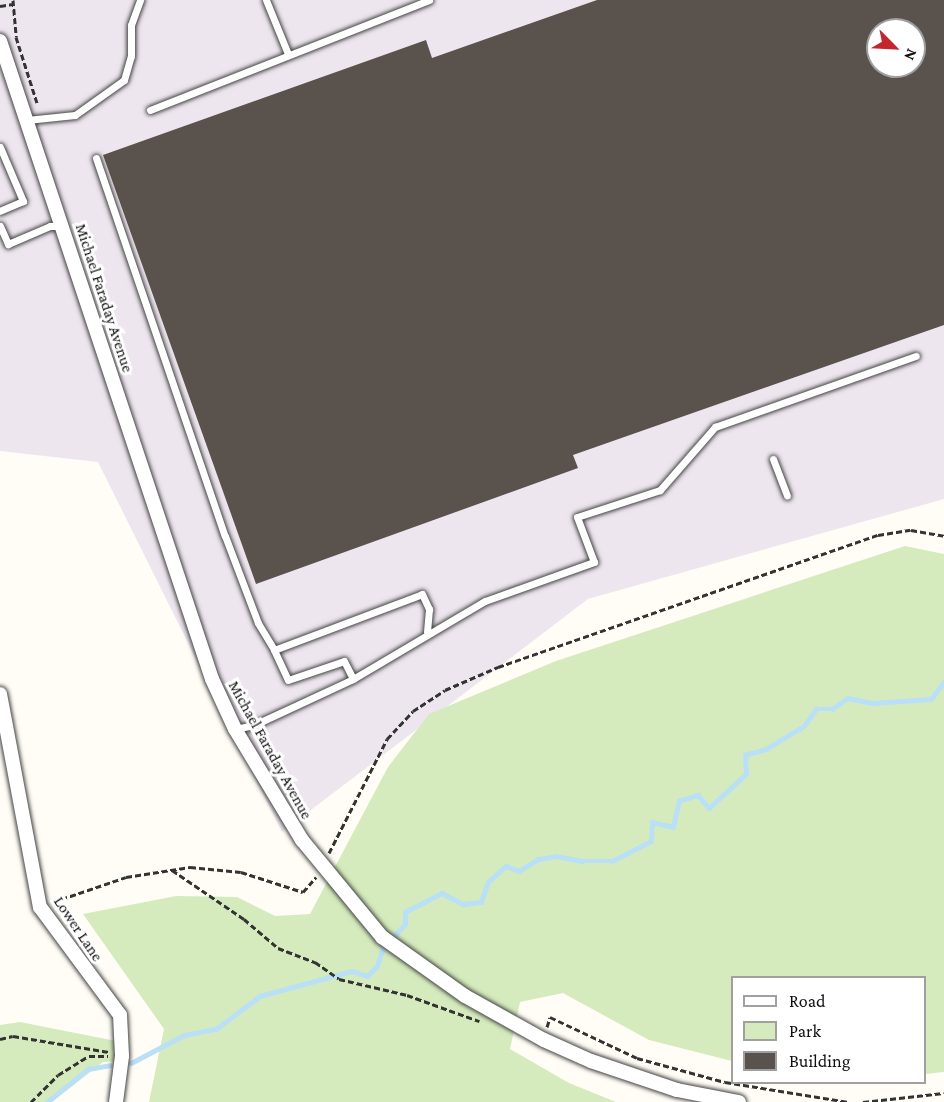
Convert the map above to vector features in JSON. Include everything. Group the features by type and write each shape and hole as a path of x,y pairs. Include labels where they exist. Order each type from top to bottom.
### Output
{"street":[{"name":"Michael Faraday Avenue","path":"0,41 64,226 208,668 236,729 276,801 322,867 382,937 465,996 544,1040 591,1061 677,1090 739,1102"},
{"name":"Lower Lane","path":"0,694 40,906 111,1000 123,1029 116,1102"}],"lane":[{"path":"27,120 75,115 124,80 131,57 131,25 140,0"},
{"path":"266,0 288,54"},
{"path":"150,110 429,0"},
{"path":"0,147 23,201 0,211"},
{"path":"96,158 225,536 258,623 288,680 344,661 353,679"},
{"path":"0,226 8,244 50,226 64,226"},
{"path":"236,729 252,726 353,679 428,632 485,600 594,562 577,517 660,490 715,427 916,356"},
{"path":"773,459 787,495"},
{"path":"274,650 422,594 429,609 428,632"}],"path":[{"path":"0,6 13,2 16,37 43,120"},
{"path":"40,906 126,877 190,867 241,872 303,892 313,884 387,739 413,711 445,690 498,667 878,535 911,530 944,536"},
{"path":"230,680 252,726"},
{"path":"172,870 244,919 278,948 331,971 339,979 407,995 484,1023"},
{"path":"544,1040 550,1017 637,1058 731,1083"},
{"path":"0,1039 13,1036 99,1048 122,1056"},
{"path":"31,1102 58,1075 89,1056 122,1056"},
{"path":"737,1084 848,1102"},
{"path":"863,1102 944,1093"}],"shaded area":[{"path":"0,0 944,0 944,499 588,599 282,832 98,462 0,451"}],"green space":[{"path":"905,546 944,554 944,1072 926,1074 926,976 731,976 731,1061 649,1040 563,993 520,1002 510,1049 569,1083 616,1102 149,1102 164,1029 83,914 176,896 237,897 275,916 310,914 388,767 429,714 556,661"},
{"path":"20,1022 116,1041 119,1061 103,1062 52,1102 0,1102 0,1025"}],"building":[{"path":"597,0 944,0 944,325 573,455 578,468 256,584 103,155 426,40 432,58"}],"waterway":[{"path":"131,1063 184,1035 216,1029 260,996 352,971 367,976 377,966 383,947 405,924 405,912 442,893 463,904 481,902 488,882 506,866 519,871 538,859 556,856 582,861 612,861 651,841 652,822 673,827 679,801 698,795 709,808 746,774 745,755 766,749 804,726 816,709 832,709 848,698 872,703 931,699 944,682"},
{"path":"47,1102 88,1069 110,1065"}]}
